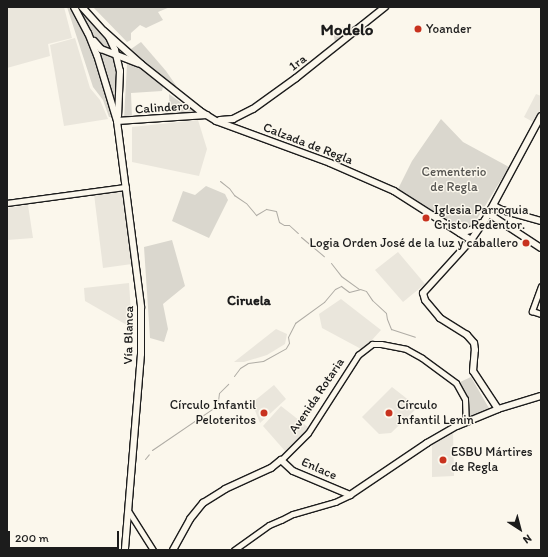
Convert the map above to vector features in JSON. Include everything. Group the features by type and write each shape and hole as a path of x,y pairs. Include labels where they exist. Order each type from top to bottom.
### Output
{"main road":[{"name":"Vía Blanca","path":"74,7 88,33 108,87 117,121 141,307 141,328 126,550"},
{"name":"Vía Blanca","path":"82,7 112,41 117,55 119,67 117,121"},
{"name":"1ra","path":"216,120 233,119 253,109 296,78 384,7"},
{"name":"Calzada de Regla","path":"104,31 193,107 208,116 330,162 394,191 471,240"},
{"path":"88,33 101,49 141,64"},
{"path":"119,67 123,62 130,60"},
{"name":"Calindero","path":"117,121 208,116"},
{"path":"498,409 473,371 473,360 475,354 474,343 467,335 440,318 425,300 424,293 471,240 486,219 541,116"},
{"path":"494,206 502,210 541,221"},
{"path":"486,219 498,220"},
{"path":"460,233 474,229 486,219 498,220 541,248"},
{"path":"350,495 427,443 457,426 498,409 541,396"},
{"name":"Avenida Rotaria","path":"173,550 190,519 202,503 225,489 271,468 281,460"},
{"name":"Enlace","path":"281,460 293,471 350,495"},
{"path":"271,468 279,466 293,471"}],"street":[{"path":"7,203 126,187"},
{"path":"541,286 532,311 541,314"},
{"name":"Avenida Rotaria","path":"281,460 308,433 358,355 372,344 386,344 406,349 446,375 456,384 465,399 465,414"},
{"path":"465,414 466,422"},
{"path":"457,426 465,414"},
{"path":"234,550 275,522 293,514 335,502 350,495"},
{"path":"129,512 153,550"}],"shaded area":[{"path":"7,7 64,7 72,38 48,44 50,56 7,68"},
{"path":"75,38 90,88 100,100 108,119 64,126 50,45"},
{"path":"536,94 541,96 541,111 535,123 524,117"},
{"path":"198,120 207,149 199,176 132,162 132,127"},
{"path":"124,192 132,264 103,268 94,194"},
{"path":"28,205 33,238 7,240 7,208"},
{"path":"398,252 425,284 403,302 375,270"},
{"path":"129,283 132,328 85,301 84,288"},
{"path":"341,299 381,330 363,350 322,328 319,314"},
{"path":"276,329 287,334 285,344 267,355 244,362 234,362"},
{"name":"Círculo Infantil Peloteritos","path":"274,385 286,399 260,423 252,403"},
{"name":"Círculo Infantil Lenin","path":"392,387 415,405 416,409 391,433 379,434 362,417"},
{"path":"281,406 309,428 285,451 263,426"},
{"name":"ESBU Mártires de Regla","path":"453,432 454,476 432,477 432,445"}],"green space":[{"path":"67,7 69,7 93,51 114,117 109,117 103,100 93,87"},
{"path":"76,7 106,36 113,52 98,45"},
{"path":"93,7 170,7 158,12 163,20 146,28 140,25 131,33 131,40 127,42"},
{"path":"359,25 335,43 333,29"},
{"path":"141,42 166,71 184,97 131,49"},
{"path":"100,52 114,57 117,68 117,88 114,99"},
{"path":"131,62 138,64 163,87 162,91 131,93 132,119 124,119 127,64"},
{"path":"169,94 184,105 199,113 170,115"},
{"name":"Cementerio de Regla","path":"441,119 463,142 509,167 474,224 461,230 398,189 412,161"},
{"path":"206,186 225,194 228,200 209,238 172,221 183,191 195,195"},
{"path":"172,240 185,286 163,304 168,329 164,342 150,338 144,247"},
{"path":"471,377 490,410 467,418 468,398 460,382"}],"waterway":[{"path":"220,181 229,188 234,195 246,203 256,215 266,209 276,211 279,222 284,225 289,225 298,233"},
{"path":"301,237 324,256"},
{"path":"331,263 341,276 359,289"},
{"path":"234,376 240,368 248,363 263,361 286,348 289,343 288,337 295,323 324,302 335,289 341,286 349,292 360,289 366,291 372,300 386,313 391,329 415,337"},
{"path":"152,450 212,409 218,401 219,393 228,384"},
{"path":"145,459 149,454"}],"place":[{"name":"Yoander","path":"418,29"},
{"name":"Iglesia Parroquia Cristo Redentor.","path":"426,218"},
{"name":"Logia Orden José de la luz y caballero","path":"526,243"},
{"name":"Círculo Infantil Peloteritos","path":"264,413"},
{"name":"Círculo Infantil Lenin","path":"389,413"},
{"name":"ESBU Mártires de Regla","path":"443,460"}],"district":[{"name":"Modelo","path":"347,30"},
{"name":"Ciruela","path":"249,301"}]}
